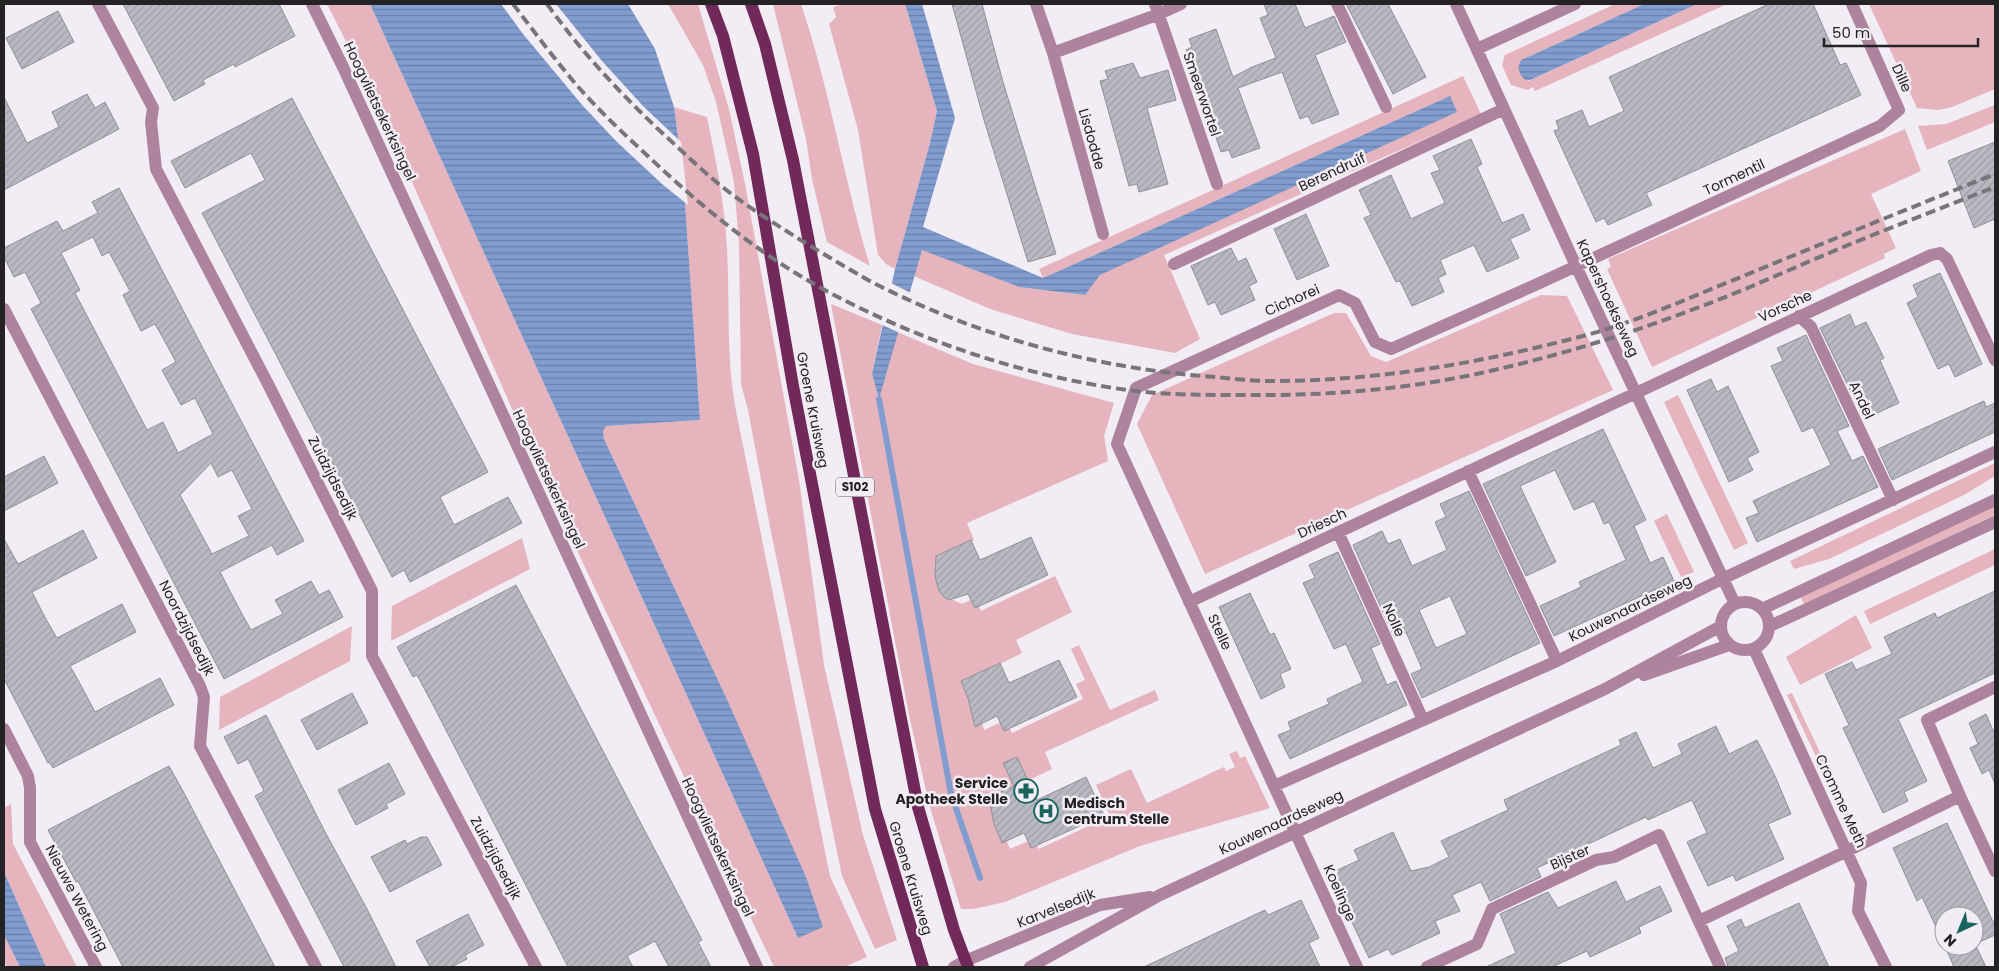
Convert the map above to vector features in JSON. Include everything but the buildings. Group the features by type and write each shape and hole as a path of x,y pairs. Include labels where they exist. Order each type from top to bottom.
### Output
{"main road":[{"name":"Groene Kruisweg","path":"711,4 723,36 753,154 793,386 875,809 923,967"},
{"name":"Groene Kruisweg","path":"751,4 765,44 792,160 918,806 954,930 962,965"}],"street":[{"name":"Zuidzijdsedijk","path":"98,4 153,108 151,122 156,169 268,384 372,591 372,656 536,967"},
{"name":"Hoogvlietsekerksingel","path":"312,4 343,67 757,967"},
{"name":"Lisdodde","path":"1036,4 1053,53 1103,234"},
{"path":"1053,53 1157,9 1181,4"},
{"path":"1337,4 1386,107"},
{"name":"Kapershoekseweg","path":"1456,4 1576,266 1735,604"},
{"path":"1477,49 1575,4"},
{"name":"Dille","path":"1852,4 1899,110"},
{"name":"Smeerwortel","path":"1157,9 1217,184"},
{"name":"Berendruif","path":"1174,264 1504,109"},
{"name":"Tormentil","path":"1576,266 1880,126 1899,110"},
{"name":"Vorsche","path":"1636,392 1931,254 1940,253 1948,259 1995,360"},
{"name":"Cichorei","path":"1116,444 1136,388 1339,295 1355,303 1375,342 1391,349 1576,266"},
{"name":"Noordzijdsedijk","path":"4,309 200,686 204,697 200,746 316,967"},
{"name":"Andel","path":"1799,316 1811,327 1893,500"},
{"name":"Driesch","path":"1190,602 1636,392"},
{"name":"Stelle","path":"1116,444 1296,832"},
{"name":"Kouwenaardseweg","path":"1274,786 1557,661 1724,578 1995,452"},
{"path":"1468,471 1557,661"},
{"path":"1762,609 1995,500"},
{"path":"1770,626 1995,522"},
{"name":"Nolle","path":"1338,532 1423,720"},
{"path":"1747,602 1762,609 1770,626 1767,638 1754,649 1742,651 1729,645 1724,639 1720,626 1723,615 1735,604 1747,602"},
{"name":"Kouwenaardseweg","path":"1030,967 1160,895 1605,689 1720,626"},
{"name":"Kouwenaardseweg","path":"1605,689 1729,645"},
{"name":"Cromme Meth","path":"1754,649 1848,851 1861,883 1858,911 1886,967"},
{"path":"1995,688 1927,720 1995,871"},
{"name":"Nieuwe Wetering","path":"4,729 28,776 30,788 30,842 96,967"},
{"path":"1699,920 1848,851 1960,796"},
{"name":"Koelinge","path":"1296,832 1357,967"},
{"name":"Bijster","path":"1427,967 1477,944 1492,909 1596,860 1614,857 1659,835 1720,967"},
{"name":"Karvelsedijk","path":"962,965 1100,905 1160,895"}],"shaded area":[{"path":"327,4 370,4 798,938 725,695 604,439 603,431 606,426 700,420 683,175 674,107 707,117 720,183 726,232 729,347 735,406 830,876 867,957 844,967 774,967 539,470 375,98"},
{"path":"668,4 698,4 729,109 745,184 799,480 824,665 863,835 897,940 875,949 842,876 770,527 748,410 741,384 739,245 734,182 716,102 703,65"},
{"path":"773,4 801,4 820,69 870,266 827,242 812,179 806,139"},
{"path":"844,4 905,4 937,111 895,269 886,264 878,255 858,130 829,24 836,17 833,7"},
{"path":"1615,4 1644,4 1521,60 1528,81 1697,4 1727,4 1535,91 1533,87 1528,90 1511,85 1502,65 1505,55"},
{"path":"1869,4 1995,4 1995,89 1952,107 1938,110 1917,108"},
{"path":"1463,76 1481,114 1164,255 1200,339 1175,353 1072,334 990,309 914,276 922,249 1019,287 1084,295 1100,275 1450,96 1043,278 1039,269"},
{"path":"1995,105 1995,122 1927,150 1918,126 1946,124"},
{"path":"1905,129 1921,171 1871,194 1896,248 1884,254 1885,258 1652,367 1607,269 1611,267 1608,259"},
{"path":"1541,295 1567,296 1613,390 1205,574 1137,424 1152,395 1334,313 1346,313 1371,356 1386,362"},
{"path":"831,304 882,325 872,374 879,398 897,332 973,364 1114,403 1104,436 1108,461 967,523 974,540 940,556 949,598 962,604 975,598 981,611 1055,576 1072,612 1016,640 1022,653 966,681 976,702 984,730 1006,720 1012,733 1083,699 1076,684 1085,680 1071,649 1079,645 1110,710 1155,690 1159,700 1045,752 1052,769 994,797 999,822 1010,849 1033,839 1039,849 1110,816 1096,785 1131,769 1147,803 1224,767 1226,771 1235,767 1229,754 1237,751 1240,758 1245,756 1270,808 1140,846 1005,902 973,909 961,909 929,804 909,715"},
{"path":"1678,395 1748,543 1734,550 1664,402"},
{"path":"1995,463 1995,476 1964,495 1829,559 1794,569 1790,561"},
{"path":"1995,506 1995,515 1804,604 1800,596"},
{"path":"1667,514 1694,572 1681,577 1654,521"},
{"path":"522,538 530,569 391,641 392,606"},
{"path":"1995,549 1995,565 1870,624 1864,611"},
{"path":"1856,615 1872,648 1800,685 1786,657"},
{"path":"352,626 350,661 219,730 220,697"},
{"path":"1792,693 1854,825 1849,827 1787,695"},
{"path":"11,804 13,844 77,967 46,967 4,872 4,808"},
{"path":"4,935 20,967 7,967 4,961"}],"water":[{"path":"370,4 628,4 655,49 674,107 683,174 700,420 606,426 603,431 604,439 725,695 806,877 823,927 798,938"},
{"path":"905,4 922,4 955,118 923,227 1043,278 1450,96 1457,112 1100,275 1085,295 1019,287 922,250 879,399 872,374 895,269 937,111"},
{"path":"1644,4 1697,4 1530,80 1522,77 1518,68 1521,60"},
{"path":"4,872 46,967 20,967 4,935"}],"pier":[{"path":"501,4 556,4 602,61 643,106 681,142 688,205 662,184 616,141 583,106 523,34"},
{"path":"889,282 911,293 900,333 880,324"}],"waterway":[{"path":"879,399 951,794 980,878"}],"railway":[{"path":"513,4 574,82 621,131 671,178 716,216 738,234 786,267 870,313 941,343 1052,376 1127,390 1199,395 1333,393 1393,388 1481,373 1584,346 1684,313 1860,240 1995,187"},
{"path":"547,4 586,54 614,85 700,168 752,209 842,265 909,300 993,333 1081,358 1171,373 1265,381 1348,378 1463,363 1538,347 1596,332 1638,318 1995,174"}],"place":[{"name":"Service Apotheek Stelle","path":"1026,791"},
{"name":"Medisch centrum Stelle","path":"1046,811"}]}
